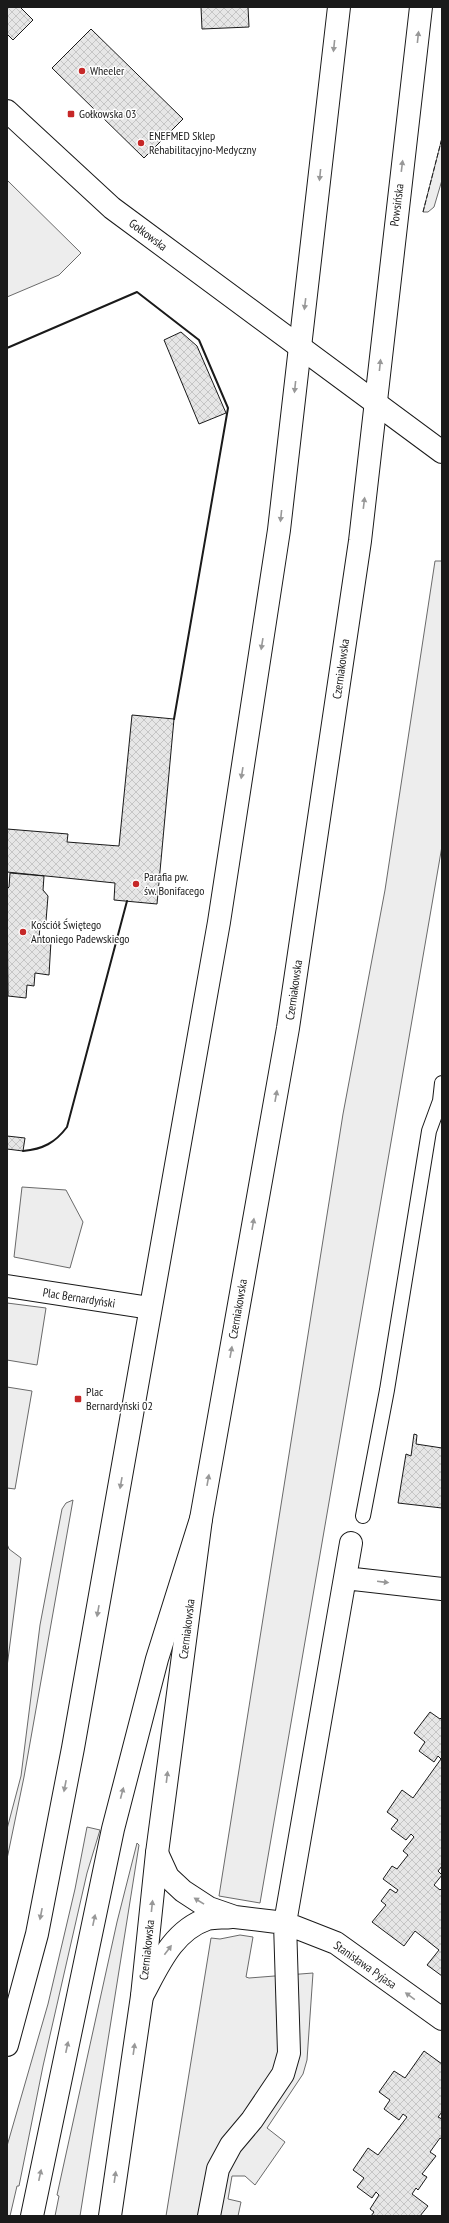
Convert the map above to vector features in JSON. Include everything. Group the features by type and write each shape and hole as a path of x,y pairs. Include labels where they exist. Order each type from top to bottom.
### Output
{"main road":[{"path":"7,2045 37,1934 73,1748 219,922 279,530 339,7"},
{"name":"Powsińska","path":"376,403 421,7"},
{"name":"Gołkowska","path":"7,111 112,208 442,452"},
{"name":"Czerniakowska","path":"110,2216 142,1996 157,1853 201,1519 288,1028 360,541 376,403"},
{"name":"Plac Bernardyński","path":"7,1286 150,1308"},
{"path":"32,2214 113,1829 157,1659 201,1519"},
{"path":"209,2216 218,2169 231,2146 252,2120 284,2074 289,2053 285,1923 351,1543"},
{"path":"345,1578 442,1589"},
{"name":"Stanisława Pyjasa","path":"157,1853 168,1876 183,1891 209,1908 234,1916 285,1923 336,1943 442,2019"},
{"name":"Stanisława Pyjasa","path":"142,1996 167,1951 180,1936 207,1919 234,1916"}],"lane":[{"path":"363,1516 387,1390 429,1131 440,1101 442,1083"}],"shaded area":[{"path":"442,138 442,180 434,207 428,212 423,212"},
{"path":"7,180 81,253 59,275 7,297"},
{"path":"435,561 442,561 442,846 260,1903 219,1896 343,1114 385,890"},
{"path":"22,1187 66,1190 83,1222 70,1268 14,1257"},
{"path":"7,1303 46,1308 37,1365 7,1360"},
{"path":"7,1387 32,1391 15,1489 7,1488"},
{"path":"73,1500 24,1777 7,1859 7,1829 21,1776 40,1625 62,1509 66,1503"},
{"path":"7,1544 9,1549 21,1558 7,1667"},
{"path":"87,1827 100,1830 87,1873 43,2066 19,2186 17,2186 10,2216 7,2216 7,2146 48,2004 75,1889"},
{"path":"137,1843 139,1845 80,2216 55,2216 59,2196 57,2195 117,1922"},
{"path":"240,1935 253,1937 246,1977 313,1973 307,2060 303,2074 267,2128 285,2142 255,2185 245,2176 232,2176 228,2199 241,2202 238,2216 166,2216 211,1938 220,1939"}],"building":[{"path":"7,7 20,7 33,20 13,40 7,34"},
{"path":"201,7 248,7 249,27 202,29"},
{"path":"91,29 183,119 144,158 52,68"},
{"path":"181,332 197,346 226,413 199,424 164,340"},
{"path":"132,715 174,719 157,904 114,900 115,883 7,872 7,829 68,834 67,842 119,846"},
{"name":"Kościół Świętego Antoniego Padewskiego","path":"10,873 44,876 43,890 48,896 46,921 40,924 39,940 51,941 49,975 35,973 34,986 27,985 26,998 8,996 7,889 9,887"},
{"path":"7,1136 25,1138 23,1151 7,1149"},
{"path":"414,1434 417,1435 416,1444 442,1448 442,1508 398,1503 406,1454 411,1456"},
{"path":"430,1712 440,1719 442,1717 442,1866 438,1871 442,1875 434,1885 440,1890 442,1888 442,1976 427,1965 439,1950 415,1931 404,1946 372,1922 386,1905 381,1901 390,1889 396,1893 398,1890 383,1879 392,1866 397,1869 408,1855 403,1851 414,1837 411,1834 406,1840 391,1829 398,1820 387,1812 402,1790 413,1798 441,1759 438,1756 434,1762 419,1751 425,1742 414,1733"},
{"path":"424,2051 442,2064 442,2112 438,2117 442,2119 442,2139 440,2138 430,2152 436,2156 422,2174 427,2177 418,2190 416,2188 412,2194 428,2206 420,2216 371,2216 374,2212 370,2209 379,2195 376,2192 372,2198 357,2187 364,2178 353,2170 368,2148 378,2155 407,2117 403,2114 399,2120 384,2109 390,2100 379,2092 394,2071 405,2078"}],"fence":[{"path":"423,212 442,138"}],"wall":[{"path":"7,348 137,292 199,340 228,408 174,719"},
{"path":"23,1151 43,1147 58,1137 67,1127 127,901"}],"place":[{"name":"Wheeler","path":"82,71"},
{"name":"Gołkowska 03","path":"71,114"},
{"name":"ENEFMED Sklep Rehabilitacyjno-Medyczny","path":"141,143"},
{"name":"Parafia pw. św. Bonifacego","path":"136,884"},
{"name":"Kościół Świętego Antoniego Padewskiego","path":"23,932"},
{"name":"Plac Bernardyński 02","path":"78,1399"}]}
